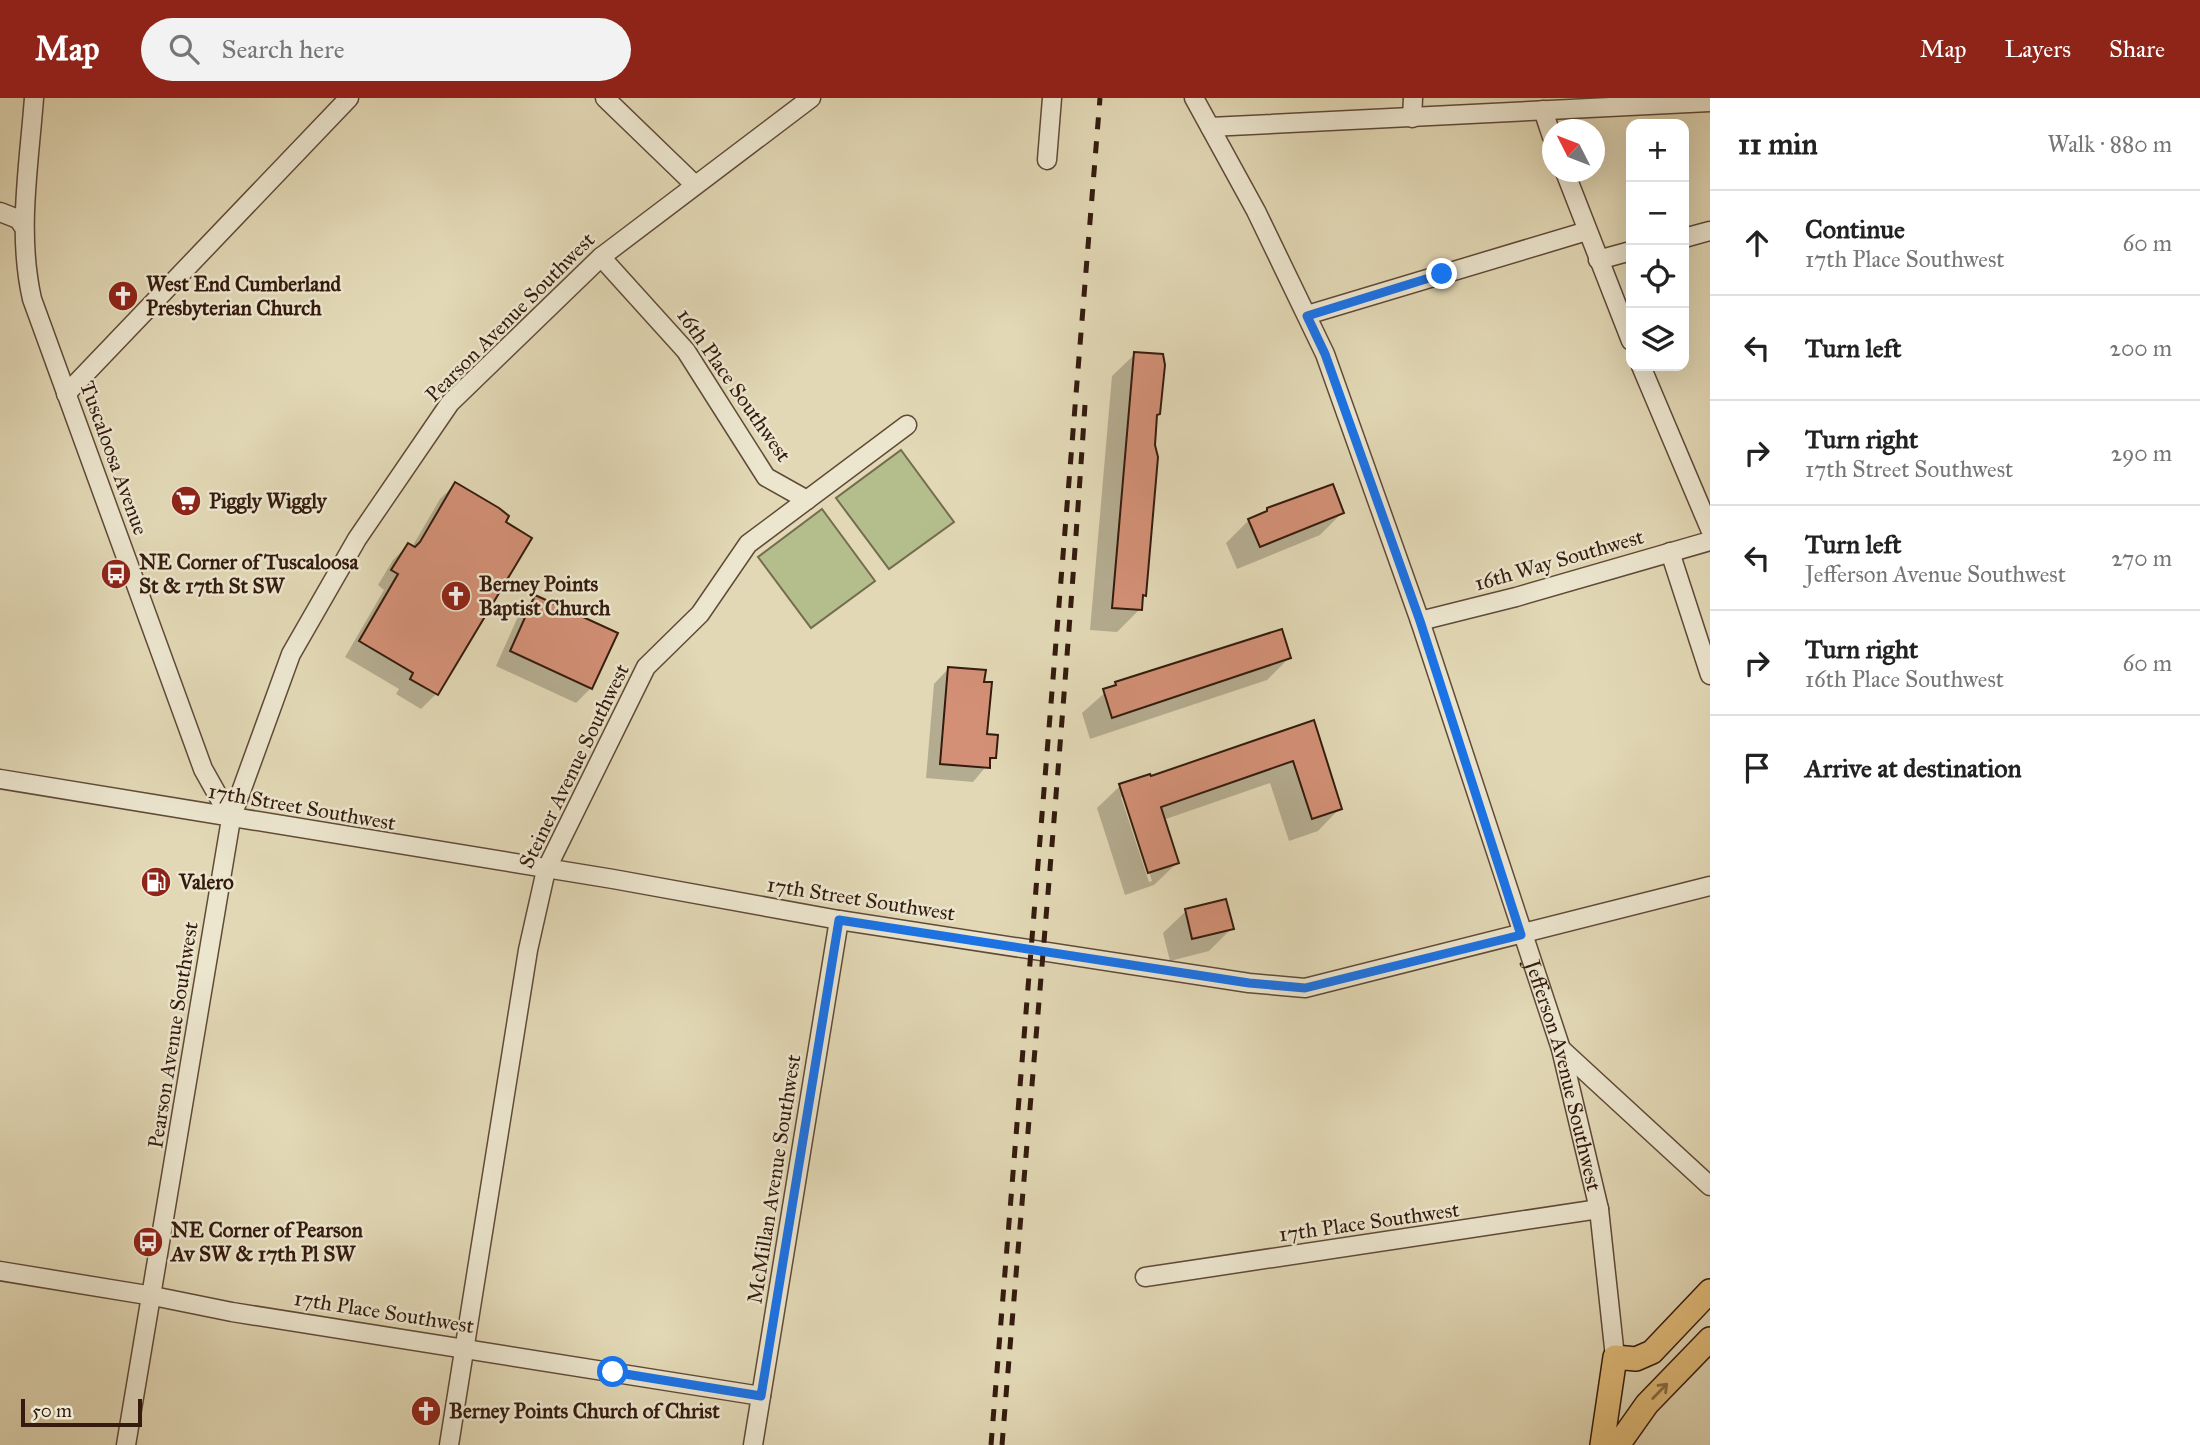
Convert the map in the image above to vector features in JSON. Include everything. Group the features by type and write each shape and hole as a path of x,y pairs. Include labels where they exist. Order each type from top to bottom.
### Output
{"main road":[{"path":"1615,1357 1636,1359 1652,1352 1710,1291"},
{"path":"1618,1445 1647,1404 1710,1339"},
{"name":"Jefferson Avenue Southwest","path":"1602,1445 1615,1357"}],"street":[{"name":"Tuscaloosa Avenue","path":"34,98 23,226 24,264 32,299 202,769 231,819"},
{"path":"66,394 349,98"},
{"path":"605,98 695,185"},
{"name":"Pearson Avenue Southwest","path":"126,1445 231,819 291,654 356,540 450,403 601,257 811,98"},
{"path":"1047,159 1052,98"},
{"name":"Jefferson Avenue Southwest","path":"1194,98 1256,211 1325,354 1420,621 1560,1049 1599,1209 1615,1357"},
{"path":"1412,118 1413,98"},
{"path":"1210,127 1710,102"},
{"path":"1543,110 1546,119"},
{"path":"1569,182 1626,329"},
{"path":"0,212 18,219 23,226"},
{"path":"1307,316 1587,231"},
{"path":"1689,236 1710,231"},
{"path":"1598,260 1626,252"},
{"name":"16th Place Southwest","path":"601,257 686,351 766,477 807,500"},
{"path":"1643,371 1710,529"},
{"name":"Steiner Avenue Southwest","path":"449,1445 527,950 546,870 646,667 700,614 748,544 907,425"},
{"name":"16th Way Southwest","path":"1420,621 1710,541"},
{"path":"1670,552 1710,676"},
{"name":"17th Street Southwest","path":"0,779 231,819 613,879 839,920 1249,983 1305,988 1710,886"},
{"name":"McMillan Avenue Southwest","path":"753,1445 839,920"},
{"path":"1560,1049 1710,1186"},
{"name":"17th Place Southwest","path":"1145,1278 1599,1209"},
{"name":"17th Place Southwest","path":"0,1271 232,1312 761,1396"}],"green space":[{"path":"901,450 954,522 889,569 836,498"},
{"path":"822,509 875,581 811,628 758,557"}],"building":[{"path":"1134,352 1163,354 1165,365 1160,414 1157,415 1155,445 1158,457 1146,596 1143,595 1142,610 1112,608"},
{"path":"455,482 499,508 509,516 506,522 532,538 438,695 410,679 413,673 359,641 398,574 391,570 408,543 415,547 420,542"},
{"path":"1333,484 1344,513 1260,547 1248,519 1267,511 1267,508"},
{"path":"535,595 618,633 592,689 510,651"},
{"path":"1282,629 1291,658 1112,718 1103,689 1116,685 1115,682"},
{"path":"948,667 986,670 984,682 992,682 987,734 998,735 996,758 990,758 990,768 940,764"},
{"path":"1314,720 1342,809 1312,819 1293,761 1161,807 1179,863 1148,873 1119,784 1150,774 1151,776"},
{"path":"1226,899 1234,929 1192,939 1185,909"}],"railway":[{"path":"991,1445 1100,98"},
{"path":"1002,1445 1056,795 1085,405"}],"place":[{"name":"West End Cumberland Presbyterian Church","path":"123,296"},
{"name":"Piggly Wiggly","path":"186,501"},
{"name":"NE Corner of Tuscaloosa St & 17th St SW","path":"116,574"},
{"name":"Berney Points Baptist Church","path":"456,596"},
{"name":"Valero","path":"156,882"},
{"name":"NE Corner of Pearson Av SW & 17th Pl SW","path":"148,1242"},
{"name":"Berney Points Church of Christ","path":"426,1411"}],"route":[{"path":"613,1372 761,1396 839,920 1249,983 1305,988 1521,935 1420,621 1325,354 1307,316 1442,274"}]}
